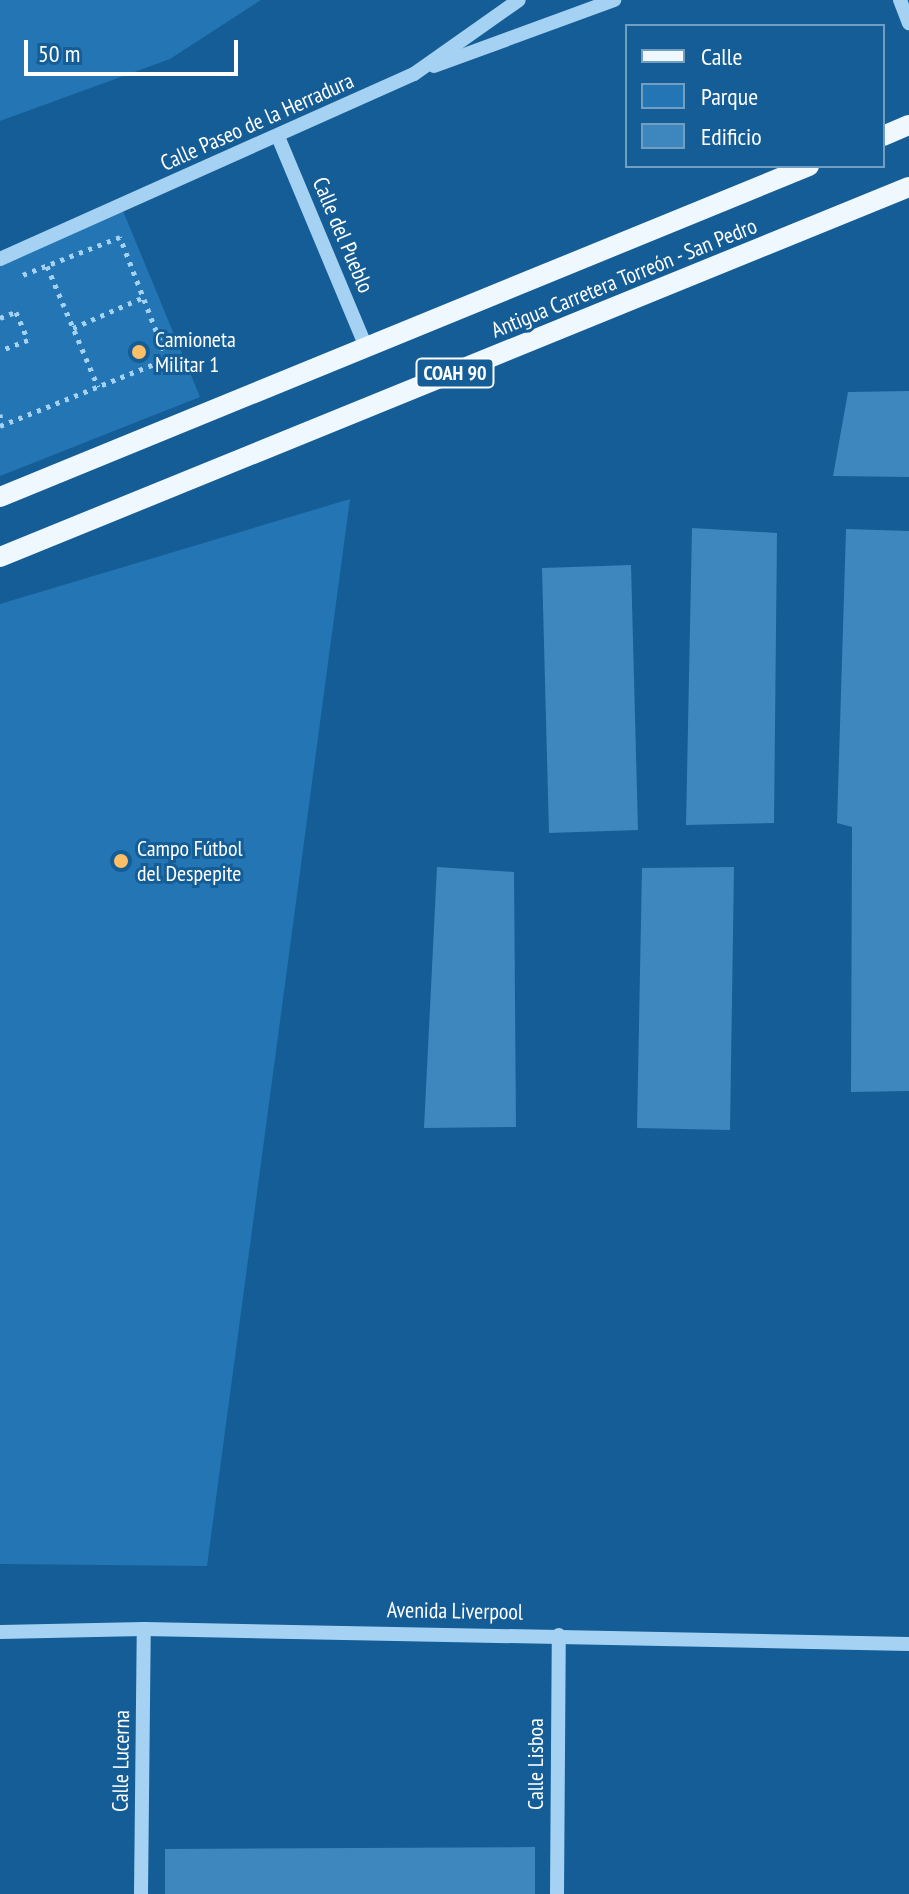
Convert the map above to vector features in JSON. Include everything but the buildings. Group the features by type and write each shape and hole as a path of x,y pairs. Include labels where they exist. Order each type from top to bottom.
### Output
{"main road":[{"path":"885,135 909,125"},
{"name":"Antigua Carretera Torreón - San Pedro","path":"0,497 804,168"},
{"name":"Antigua Carretera Torreón - San Pedro","path":"0,557 909,187"}],"street":[{"name":"Calle Paseo de la Herradura","path":"0,259 279,139 414,74 519,0"},
{"path":"414,74 614,0"},
{"path":"900,0 909,23"},
{"name":"Calle del Pueblo","path":"279,139 366,347"},
{"name":"Avenida Liverpool","path":"0,1632 144,1629 909,1644"},
{"name":"Calle Lucerna","path":"141,1894 144,1629"},
{"name":"Calle Lisboa","path":"557,1894 559,1635"}],"path":[{"path":"0,414 1,425 167,359 120,237 12,279"},
{"path":"47,266 98,387"},
{"path":"73,328 144,297"},
{"path":"0,318 16,312 28,340 0,351"}],"green space":[{"path":"0,0 261,0 170,59 0,121"},
{"path":"123,211 200,397 0,476 0,265"},
{"path":"350,499 207,1566 0,1564 0,604"}],"place":[{"name":"Camioneta Militar 1","path":"139,352"},
{"name":"Campo Fútbol del Despepite","path":"121,861"}]}
